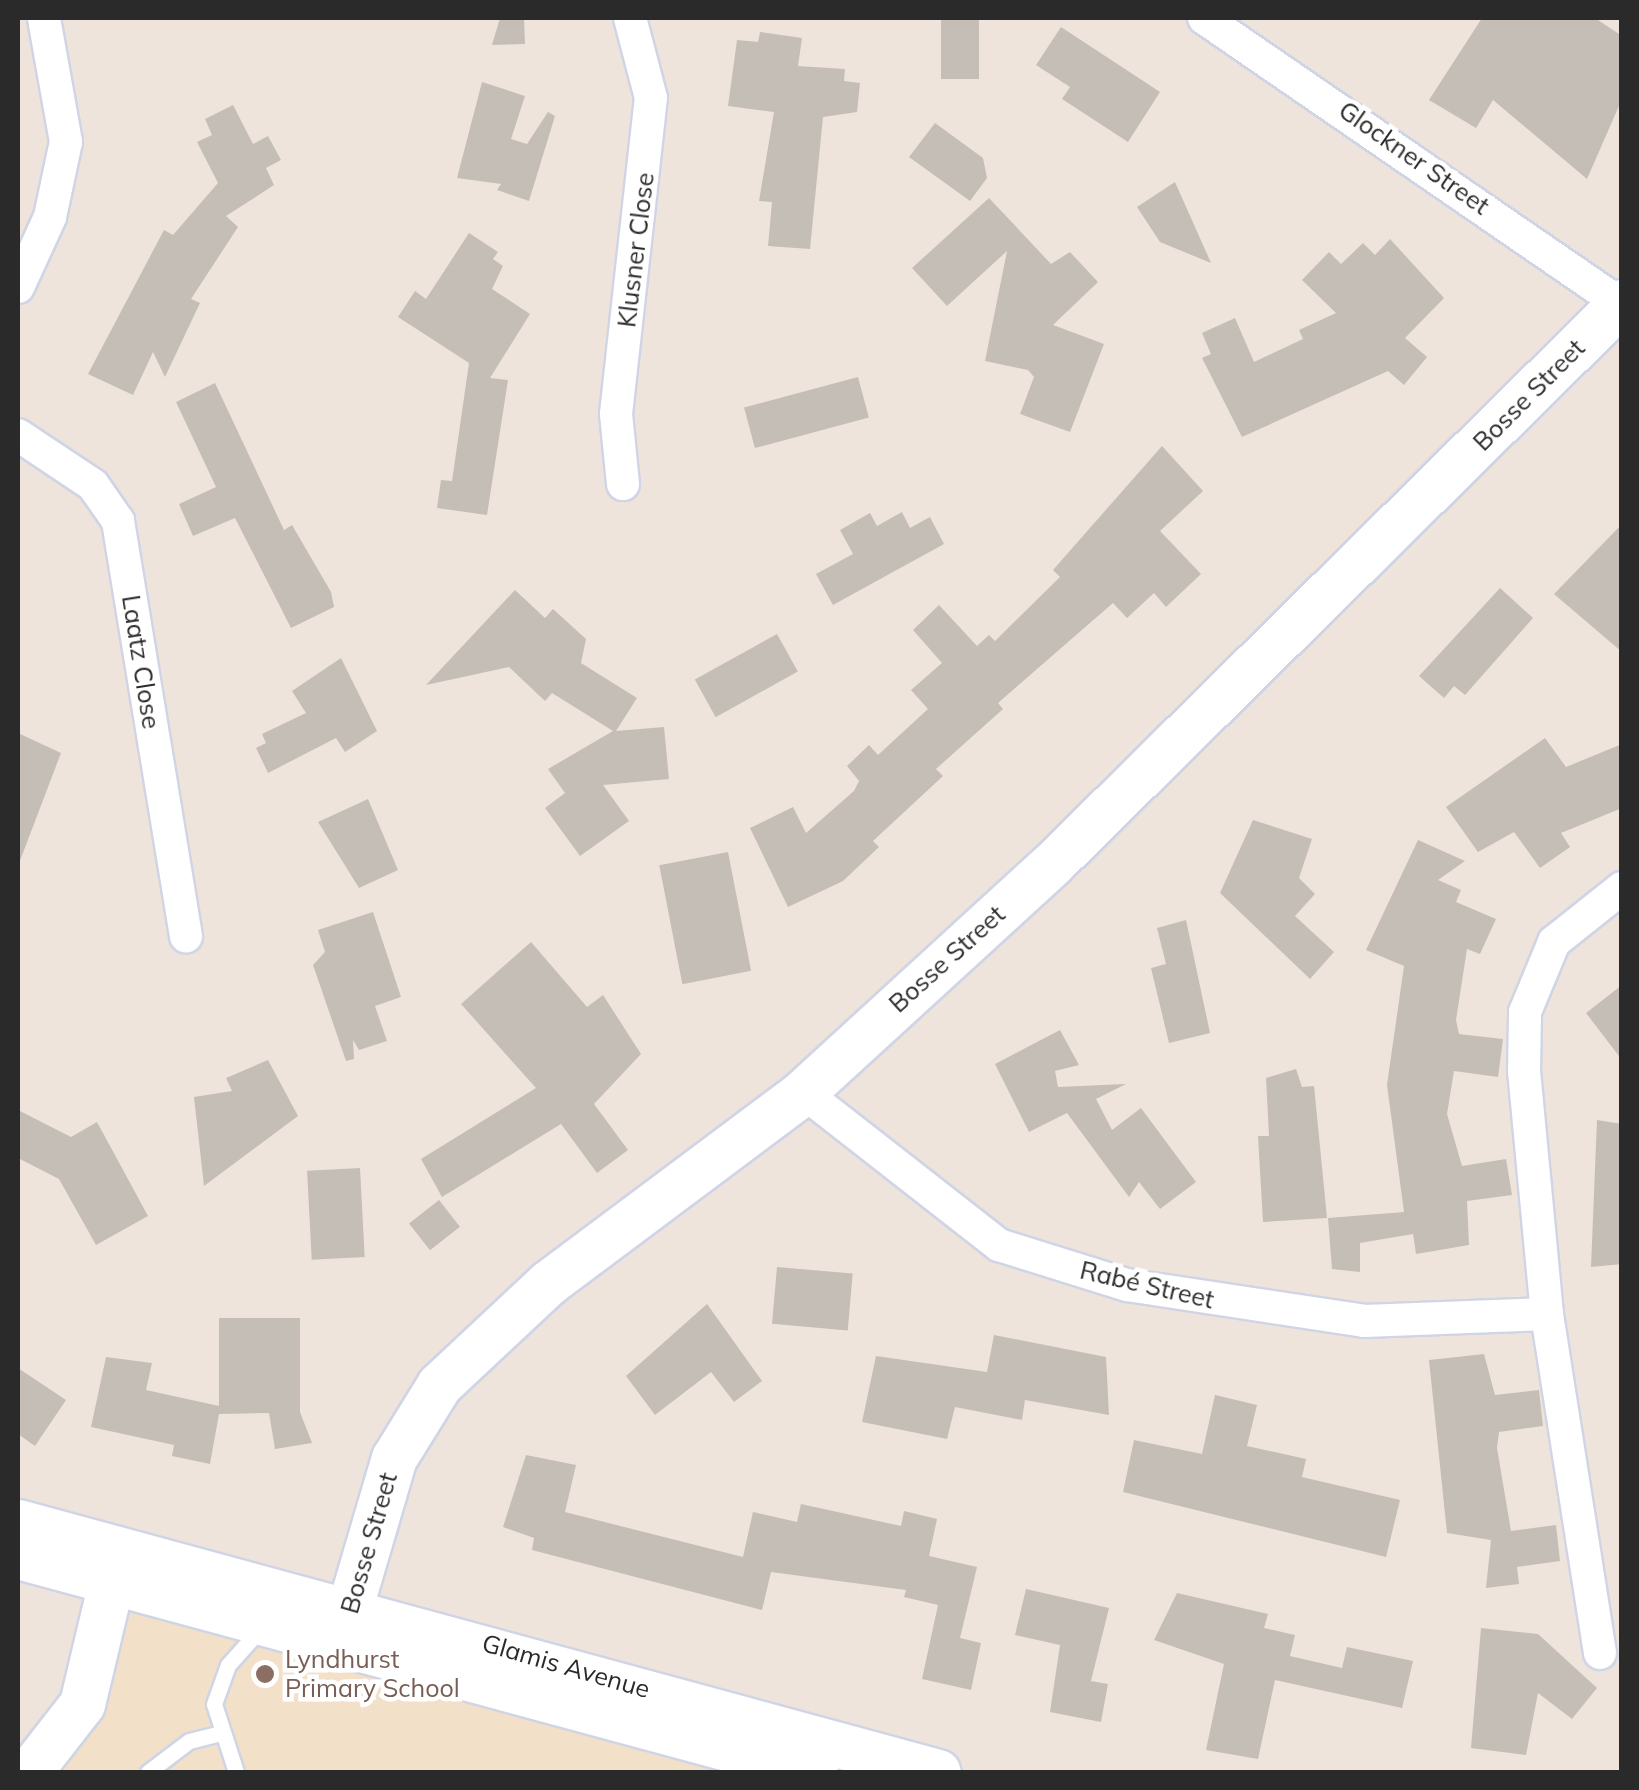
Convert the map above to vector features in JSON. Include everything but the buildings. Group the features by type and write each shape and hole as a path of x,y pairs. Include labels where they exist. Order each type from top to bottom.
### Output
{"street":[{"path":"18,286 50,217 66,142 44,18"},
{"name":"Klusner Close","path":"624,484 616,414 651,98 630,18"},
{"name":"Glockner Street","path":"1204,18 1621,303"},
{"name":"Bosse Street","path":"345,1624 394,1458 439,1384 548,1283 803,1092 1200,723 1621,303"},
{"name":"Laatz Close","path":"18,435 92,485 118,521 186,936"},
{"path":"1600,1653 1547,1314 1526,1012 1554,942 1622,888"},
{"name":"Rabé Street","path":"803,1092 999,1245 1127,1285 1364,1322 1547,1314"},
{"name":"Glamis Avenue","path":"18,1522 116,1565 266,1621 345,1624 556,1708 680,1720"},
{"name":"Glamis Avenue","path":"18,1556 116,1565 345,1624 566,1664 680,1720 826,1762 938,1772"},
{"path":"29,1772 82,1704 116,1565"},
{"path":"556,1708 566,1664"}],"lane":[{"path":"236,1772 222,1733 218,1685 266,1621"},
{"path":"148,1772 172,1749 222,1733"}],"shaded area":[{"name":"Lyndhurst Primary School","path":"115,1585 805,1772 32,1772"}],"place":[{"name":"Lyndhurst Primary School","path":"265,1674"}]}
